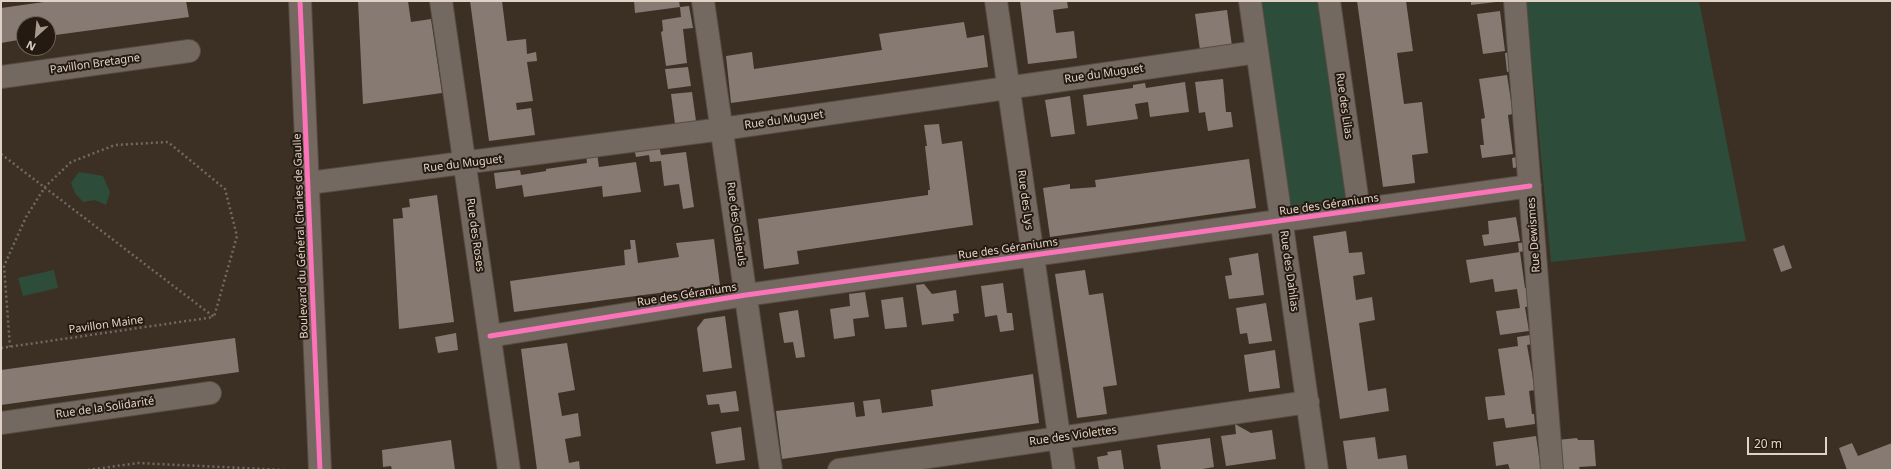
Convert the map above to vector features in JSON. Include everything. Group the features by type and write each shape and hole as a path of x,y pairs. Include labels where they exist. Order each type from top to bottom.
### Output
{"main road":[{"name":"Boulevard du Général Charles de Gaulle","path":"300,1 309,183 320,470"}],"street":[{"name":"Rue des Roses","path":"441,1 509,470"},
{"name":"Rue des Glaieuls","path":"703,1 771,470"},
{"name":"Rue des Lys","path":"996,1 1064,470"},
{"name":"Rue des Dahlias","path":"1250,1 1317,470"},
{"name":"Rue des Lilas","path":"1329,1 1359,210"},
{"name":"Rue Dewismes","path":"1515,1 1552,470"},
{"name":"Pavillon Bretagne","path":"1,77 190,51"},
{"name":"Rue du Muguet","path":"309,183 465,164 722,129 1257,52"},
{"name":"Rue des Géraniums","path":"490,336 746,295 1282,222 1530,186"},
{"name":"Rue de la Solidarité","path":"1,423 210,393"},
{"name":"Rue des Violettes","path":"839,470 1308,402"}],"path":[{"path":"1,154 45,187 214,318 237,236 225,189 168,142 116,145 71,162 45,187 26,217 4,266 10,347"},
{"path":"88,470 138,463 285,470"}],"green space":[{"path":"1261,1 1317,1 1346,199 1291,206"},
{"path":"1526,1 1699,1 1746,241 1551,262"},
{"path":"79,172 103,176 110,192 106,205 95,200 83,202 75,193 71,183"},
{"path":"54,270 58,288 23,296 18,278"}],"building":[{"path":"51,1 186,1 189,17 56,35 56,16 16,16 16,40 1,43 1,8"},
{"path":"358,1 408,1 411,22 431,19 442,93 363,104"},
{"path":"470,1 502,1 507,41 526,39 527,54 536,52 537,61 527,62 533,101 516,103 517,110 531,108 535,135 489,141"},
{"path":"634,1 679,1 680,7 635,13"},
{"path":"1020,1 1067,1 1068,8 1053,10 1056,33 1074,31 1077,58 1028,64"},
{"path":"1357,1 1406,1 1413,51 1397,53 1404,104 1422,102 1428,153 1412,155 1415,183 1383,187"},
{"path":"1471,1 1496,1 1496,2 1471,5"},
{"path":"689,6 693,28 683,29 687,63 666,66 661,32 663,31 662,20 681,17 680,7"},
{"path":"1227,10 1232,46 1200,50 1195,14"},
{"path":"1500,11 1505,51 1483,54 1477,14"},
{"path":"964,22 967,38 984,35 988,67 731,103 726,56 752,52 754,69 882,50 879,34"},
{"path":"1515,52 1516,70 1507,72 1505,53"},
{"path":"688,67 691,86 668,89 665,69"},
{"path":"1507,75 1513,114 1508,115 1513,154 1482,158 1480,145 1484,145 1481,119 1485,118 1479,79"},
{"path":"1223,79 1226,112 1231,112 1233,127 1208,131 1205,112 1199,113 1195,82"},
{"path":"1185,82 1189,112 1150,117 1148,102 1135,104 1138,119 1087,126 1083,95 1133,88 1133,85 1145,83 1146,88"},
{"path":"692,92 696,121 675,124 671,94"},
{"path":"1070,96 1075,134 1051,137 1045,100"},
{"path":"939,124 942,144 962,141 973,225 797,251 799,264 764,269 758,219 928,195 928,190 930,190 924,125"},
{"path":"659,145 661,155 686,152 694,207 683,209 679,184 664,186 661,161 650,162 649,155 636,157 634,148"},
{"path":"597,153 599,167 636,162 641,192 603,197 602,186 524,197 522,185 496,189 494,173 520,170 521,175 546,171 546,169 587,163 586,155"},
{"path":"1523,156 1524,166 1513,168 1512,158"},
{"path":"1249,159 1256,208 1050,237 1043,188 1070,184 1070,189 1096,187 1095,180"},
{"path":"437,195 454,322 399,329 393,219 403,218 402,208 410,207 409,199"},
{"path":"1516,217 1520,241 1484,246 1482,235 1489,234 1488,221"},
{"path":"1346,231 1349,253 1362,252 1365,274 1353,276 1356,300 1372,297 1375,320 1359,323 1368,391 1386,388 1389,411 1340,419 1313,236"},
{"path":"714,239 720,285 514,312 510,281 625,265 624,250 631,249 630,240 635,240 638,263 679,257 676,243"},
{"path":"1530,242 1531,250 1519,252 1518,243"},
{"path":"1784,245 1792,268 1781,272 1773,249"},
{"path":"1520,252 1525,288 1533,287 1535,306 1525,307 1529,331 1500,335 1496,311 1520,308 1517,289 1495,292 1493,279 1470,283 1466,260"},
{"path":"1258,253 1264,295 1229,299 1225,276 1232,275 1229,258"},
{"path":"1085,270 1089,295 1103,293 1117,385 1103,387 1107,414 1077,418 1055,274"},
{"path":"1003,283 1007,313 1012,313 1014,330 1000,332 997,315 985,317 981,286"},
{"path":"924,284 932,294 956,290 959,313 953,314 954,321 922,325 916,285"},
{"path":"865,292 869,317 853,319 855,336 834,339 830,309 850,306 849,294"},
{"path":"903,297 907,327 885,329 881,300"},
{"path":"1266,303 1272,341 1249,344 1247,333 1240,334 1236,308"},
{"path":"798,310 805,357 796,358 793,342 784,343 779,313"},
{"path":"725,316 732,368 703,372 697,328 704,319"},
{"path":"456,333 458,350 438,353 435,337"},
{"path":"1537,334 1538,343 1527,345 1535,390 1529,391 1535,424 1506,428 1504,418 1488,420 1485,397 1505,395 1498,349 1518,346 1517,337"},
{"path":"235,338 239,372 1,405 1,370"},
{"path":"567,343 575,390 558,393 562,416 578,413 581,436 565,439 569,463 579,461 580,470 537,470 521,349"},
{"path":"1275,350 1280,388 1249,392 1244,355"},
{"path":"1033,374 1039,423 782,459 776,411 854,402 856,417 865,416 863,401 880,399 882,413 933,406 931,390"},
{"path":"736,391 739,411 721,413 719,404 708,405 706,395"},
{"path":"1235,424 1251,433 1272,430 1276,459 1226,466 1221,436 1236,434"},
{"path":"741,427 745,460 716,464 711,432"},
{"path":"1536,436 1541,470 1510,470 1508,464 1496,466 1493,442"},
{"path":"1375,437 1378,459 1406,455 1408,470 1347,470 1343,441"},
{"path":"1210,438 1214,467 1197,470 1161,470 1157,445"},
{"path":"1577,438 1578,440 1594,440 1596,466 1579,467 1580,470 1559,470 1557,440"},
{"path":"451,440 455,470 392,470 391,466 383,467 382,450"},
{"path":"1852,443 1858,456 1892,443 1892,470 1847,470 1839,448"},
{"path":"1121,450 1124,470 1099,470 1097,457 1108,455 1107,452"}],"cycle path":[{"path":"300,1 320,470"},
{"path":"490,336 746,295 1530,186"}]}
